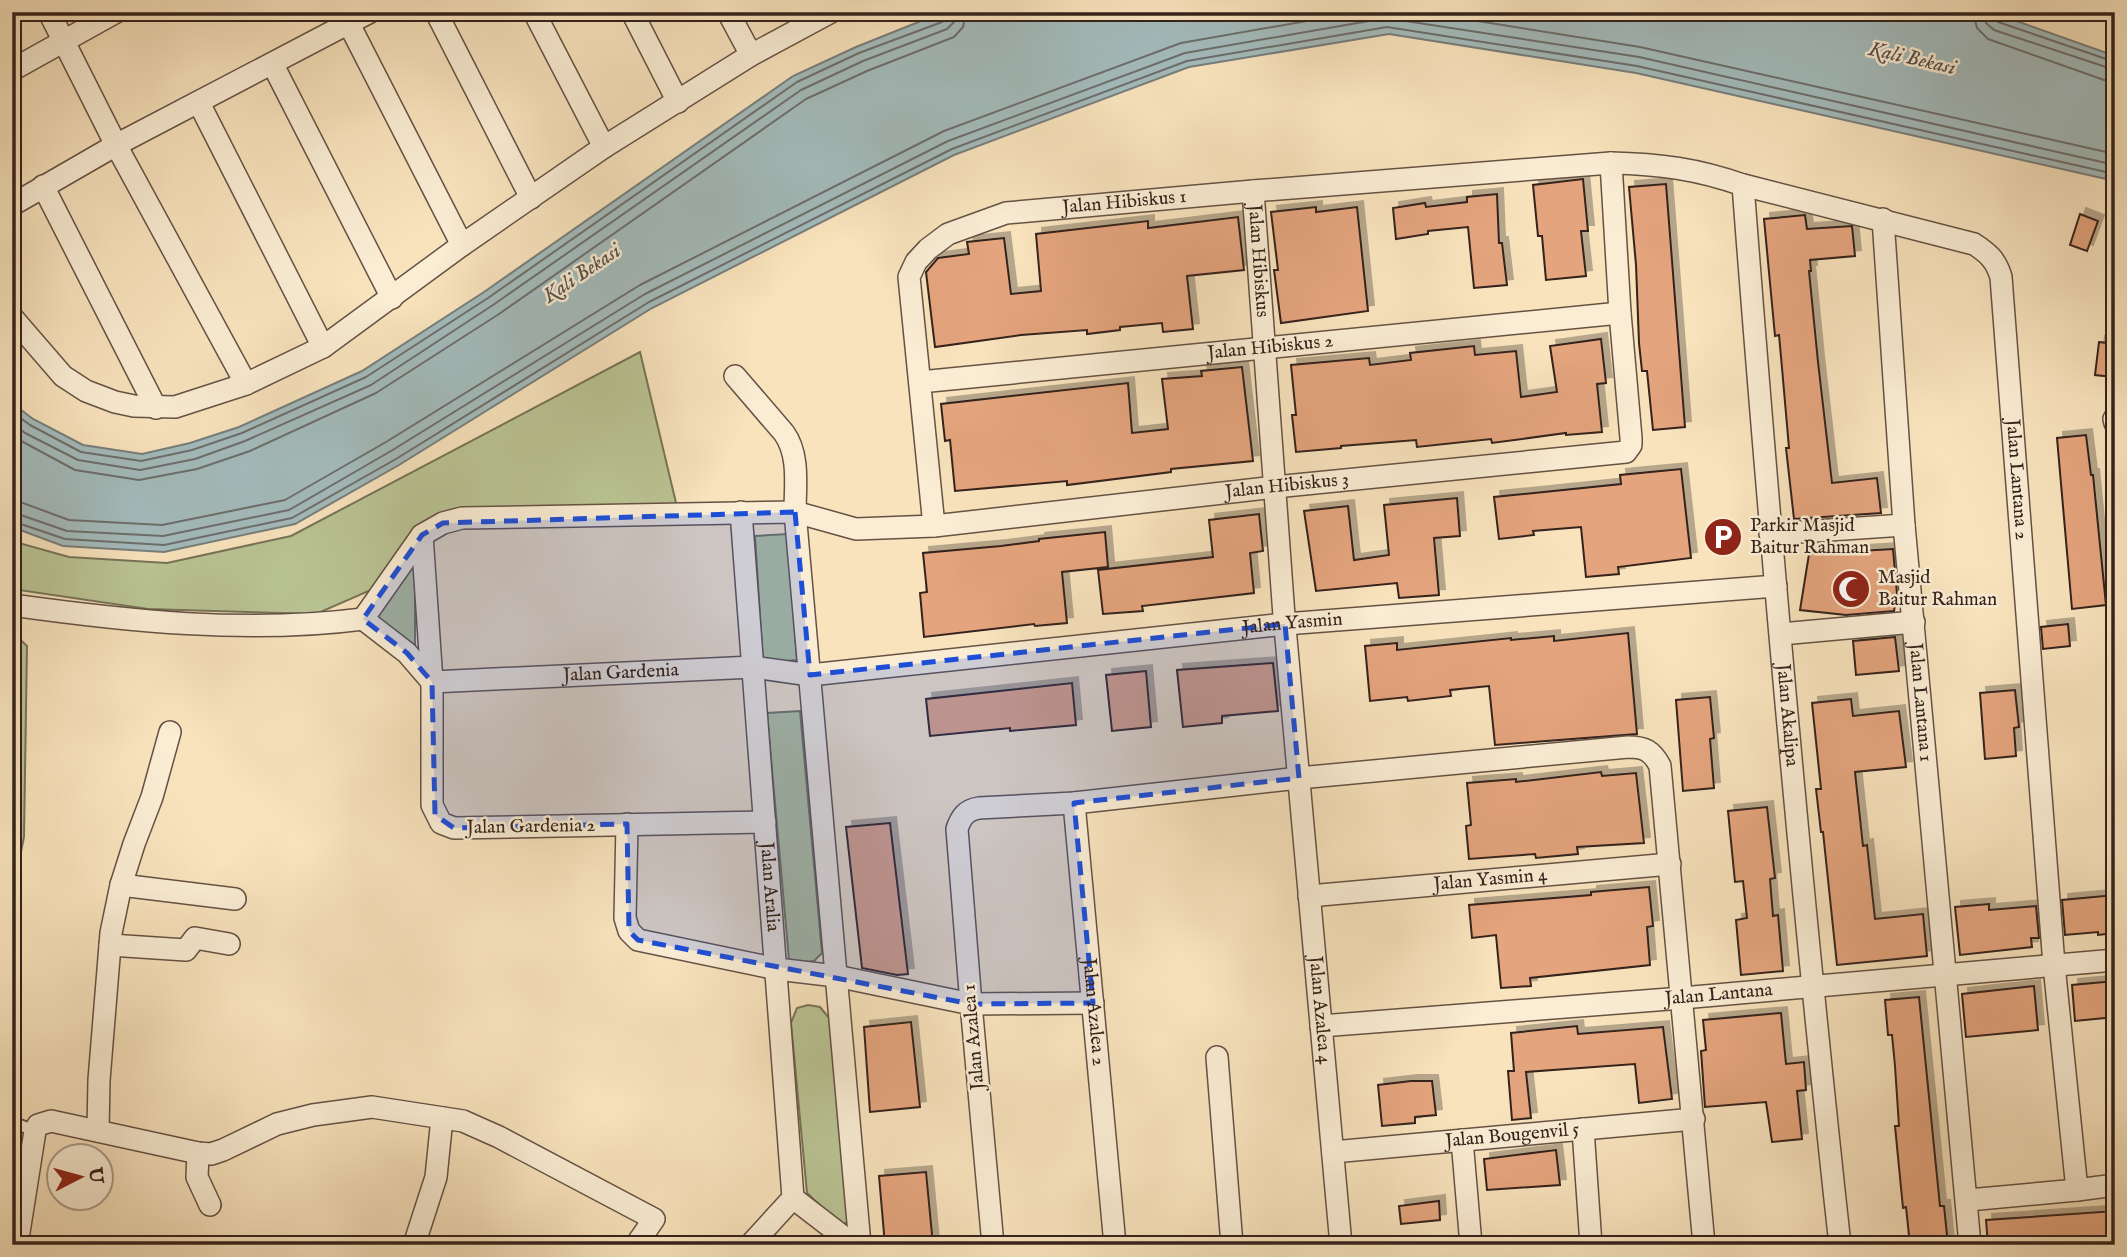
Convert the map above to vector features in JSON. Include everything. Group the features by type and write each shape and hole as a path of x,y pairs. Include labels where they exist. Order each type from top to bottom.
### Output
{"street":[{"path":"49,12 116,145 246,384"},
{"path":"12,70 116,12"},
{"path":"12,205 116,145 370,12"},
{"path":"436,12 531,198"},
{"path":"534,12 604,146"},
{"path":"632,12 678,102"},
{"path":"728,12 751,55"},
{"path":"12,317 63,376 86,391 124,404 156,408 175,407 246,384 323,347 604,146 751,55 824,14"},
{"path":"349,24 462,245"},
{"path":"273,65 392,298"},
{"path":"199,103 323,347"},
{"path":"1611,163 1620,313"},
{"name":"Jalan Hibiskus 1","path":"934,526 909,276 916,262 928,249 948,234 981,220 1006,214 1253,191 1611,163 1680,167 1709,173 1743,185"},
{"name":"Jalan Lantana 2","path":"1743,185 1974,244 1997,264 2001,277 2054,965 2077,1190"},
{"name":"Jalan Akalipa","path":"1743,185 1770,534 1812,987 1840,1245"},
{"path":"43,186 156,408"},
{"name":"Jalan Hibiskus","path":"1253,191 1299,778"},
{"name":"Jalan Lantana 1","path":"1882,219 1904,525 1968,1200 1970,1245"},
{"name":"Jalan Hibiskus 2","path":"920,382 1620,313"},
{"name":"Jalan Hibiskus 3","path":"422,535 443,523 462,518 741,512 795,512 856,529 934,526 1275,487 1626,452 1631,445 1631,438 1620,313"},
{"path":"734,376 791,443 795,467 795,512 860,1245"},
{"name":"Jalan Aralia","path":"741,512 793,1198"},
{"path":"1770,534 1904,525"},
{"path":"363,619 422,535"},
{"path":"422,535 432,682"},
{"name":"Jalan Yasmin","path":"810,675 1285,624 1776,586"},
{"path":"12,605 159,622 326,624 363,619 407,653 432,682"},
{"path":"1781,634 1914,622"},
{"name":"Jalan Gardenia","path":"432,682 753,667 810,675"},
{"name":"Jalan Gardenia 2","path":"432,682 432,804 441,823 454,828 765,822"},
{"path":"98,1131 99,1080 110,945 121,885 152,797 170,732"},
{"path":"1074,803 1299,778 1628,747 1646,749 1655,756 1660,766 1704,1245"},
{"name":"Jalan Azalea 4","path":"1299,778 1341,1245"},
{"name":"Jalan Azalea 1","path":"993,1245 957,829 960,820 972,809 1074,803"},
{"name":"Jalan Azalea 2","path":"1074,803 1115,1245"},
{"path":"627,824 625,918 629,931 638,940 777,970 836,976 971,1004 1093,1003"},
{"name":"Jalan Yasmin 4","path":"1310,896 1670,864"},
{"path":"121,885 235,899"},
{"path":"110,945 186,950 195,938 229,944"},
{"name":"Jalan Lantana","path":"1321,1026 2115,960"},
{"path":"1217,1057 1232,1245"},
{"path":"17,1245 38,1125 51,1121 212,1154 277,1124 372,1107 463,1121 499,1137 654,1219 636,1245"},
{"path":"414,1245 436,1177 442,1118"},
{"name":"Jalan Bougenvil 5","path":"1333,1152 1694,1119"},
{"path":"1583,1129 1591,1245"},
{"path":"1462,1140 1471,1245"},
{"path":"198,1153 197,1177 210,1205"},
{"path":"1968,1200 2115,1185"},
{"path":"750,1245 793,1198 853,1245"}],"lane":[{"path":"12,1122 35,1131"}],"highlighted area":[{"path":"795,512 810,675 1285,624 1299,778 1074,803 1093,1003 971,1004 638,940 629,931 627,824 454,828 435,815 432,682 407,653 363,619 422,535 443,523"}],"green space":[{"path":"640,352 677,507 455,515 371,590 316,614 148,609 12,589 12,541 69,557 167,563 291,536"},
{"path":"788,534 797,660 763,663 755,536"},
{"path":"415,563 415,649 408,648 372,612"},
{"path":"12,632 27,646 24,837 19,862 12,868"},
{"path":"800,711 822,953 814,961 798,963 789,960 767,713"},
{"path":"808,1005 820,1007 829,1018 848,1221 842,1226 807,1193 791,1023 797,1008"}],"water":[{"name":"Kali Bekasi","path":"952,12 1991,12 2115,56 2115,181 1636,73 1389,34 1189,67 954,155 652,308 399,465 295,524 164,552 63,546 12,527 12,403 33,419 83,445 142,454 190,443 239,427 362,371 484,292 793,76 856,47 926,19"}],"building":[{"path":"1583,179 1588,231 1581,231 1586,276 1546,280 1533,185"},
{"path":"1666,184 1685,427 1653,430 1647,371 1642,371 1639,343 1629,187"},
{"path":"1497,194 1499,243 1502,243 1507,285 1474,288 1468,227 1428,231 1428,234 1396,239 1393,208 1425,203 1426,207 1467,202 1467,197"},
{"path":"1316,207 1316,212 1357,207 1368,311 1281,323 1274,270 1278,270 1271,212"},
{"path":"2080,214 2098,221 2087,251 2070,245"},
{"path":"1805,215 1807,229 1852,226 1855,256 1810,260 1818,362 1832,483 1877,478 1881,513 1794,519 1786,448 1789,448 1779,335 1775,336 1764,219"},
{"path":"1238,217 1244,270 1187,276 1193,329 1163,332 1162,323 1120,327 1120,330 1087,334 1087,330 1021,335 935,347 926,272 938,258 969,254 967,242 1004,238 1011,294 1041,291 1036,234 1148,221 1148,228"},
{"path":"1601,339 1606,383 1597,384 1602,432 1417,447 1416,440 1296,452 1292,415 1296,415 1291,365 1369,358 1370,365 1411,360 1410,353 1474,346 1475,355 1516,351 1521,397 1557,392 1550,346"},
{"path":"2099,342 2115,344 2113,377 2095,375"},
{"path":"1242,367 1253,461 1171,469 1171,472 1067,485 1067,481 955,491 950,440 945,441 941,404 1128,383 1132,433 1168,429 1162,379 1202,376 1201,371"},
{"path":"2086,435 2093,475 2106,605 2072,609 2057,438"},
{"path":"1681,469 1691,558 1618,567 1619,574 1586,577 1581,527 1533,531 1534,535 1499,539 1494,497 1621,484 1620,475"},
{"path":"1457,498 1460,536 1434,538 1439,595 1399,598 1397,583 1316,591 1304,511 1348,506 1354,560 1389,555 1384,505"},
{"path":"1259,514 1263,551 1250,553 1254,593 1142,606 1143,611 1103,614 1098,570 1213,557 1209,520"},
{"path":"1105,532 1108,567 1062,572 1067,623 1034,624 924,637 920,593 927,592 923,553"},
{"name":"Masjid Baitur Rahman","path":"1893,549 1897,594 1894,611 1846,615 1800,610 1809,554"},
{"path":"2068,624 2070,646 2043,649 2041,627"},
{"path":"1628,633 1637,734 1495,745 1489,686 1450,690 1451,696 1408,701 1407,697 1370,701 1365,646 1397,643 1397,650 1511,638 1554,636 1554,641"},
{"path":"1895,637 1899,671 1856,675 1853,641"},
{"path":"1273,663 1278,711 1222,716 1222,723 1183,727 1177,670"},
{"path":"1146,671 1151,727 1112,731 1106,675"},
{"path":"1072,683 1076,725 930,736 926,699"},
{"path":"2015,690 2019,727 2014,728 2016,756 1985,759 1980,693"},
{"path":"1710,697 1714,738 1710,739 1714,788 1683,791 1676,700"},
{"path":"1851,699 1853,716 1899,711 1906,767 1855,772 1863,846 1867,845 1875,919 1923,914 1927,956 1837,965 1816,789 1821,789 1812,703"},
{"path":"1601,772 1602,776 1636,773 1644,843 1577,847 1578,854 1536,858 1535,854 1469,859 1466,826 1471,825 1467,783 1516,779 1516,782"},
{"path":"1767,807 1775,878 1770,879 1773,916 1778,915 1783,971 1741,975 1736,920 1747,918 1743,881 1735,882 1728,811"},
{"path":"890,823 908,974 897,975 862,968 846,827"},
{"path":"1649,887 1653,926 1647,927 1650,965 1530,978 1531,986 1501,988 1496,935 1472,938 1469,905 1591,895 1591,892"},
{"path":"2115,895 2115,933 2065,935 2062,900"},
{"path":"1989,904 1989,910 2036,906 2039,938 2031,938 2032,947 1960,955 1955,907"},
{"path":"2115,981 2115,1017 2075,1021 2072,985"},
{"path":"2034,986 2038,1030 1966,1037 1962,994"},
{"path":"1919,997 1940,1206 1944,1206 1948,1245 1910,1245 1906,1207 1903,1208 1895,1126 1899,1126 1895,1066 1892,1035 1888,1035 1885,1000"},
{"path":"1781,1013 1786,1064 1804,1062 1806,1090 1797,1091 1802,1139 1772,1142 1766,1102 1705,1107 1701,1051 1706,1050 1703,1020"},
{"path":"911,1022 920,1107 870,1112 864,1027"},
{"path":"1577,1026 1578,1034 1663,1027 1672,1099 1639,1103 1635,1064 1526,1072 1531,1118 1512,1120 1508,1071 1514,1071 1511,1033"},
{"path":"1432,1081 1436,1115 1415,1117 1415,1123 1382,1126 1378,1085"},
{"path":"1556,1150 1560,1185 1487,1190 1484,1159"},
{"path":"926,1172 933,1245 885,1245 879,1176"},
{"path":"1439,1201 1440,1220 1401,1224 1399,1206"},
{"path":"2115,1211 2115,1245 1988,1245 1986,1220"}],"place":[{"name":"Parkir Masjid Baitur Rahman","path":"1723,537"},
{"name":"Masjid Baitur Rahman","path":"1851,589"}]}
